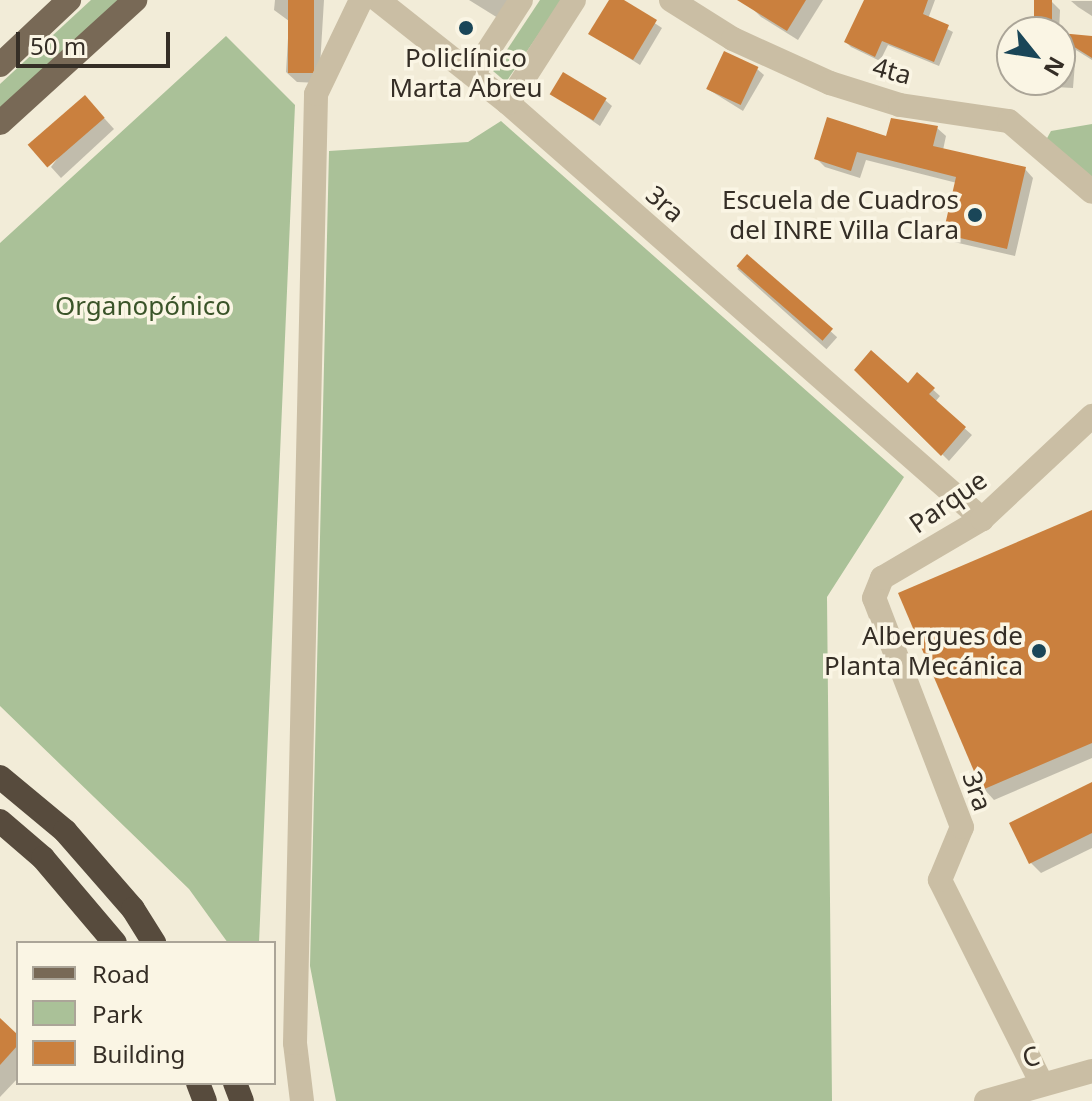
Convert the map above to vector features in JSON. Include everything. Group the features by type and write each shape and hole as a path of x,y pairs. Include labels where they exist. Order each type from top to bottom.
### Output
{"highway":[{"path":"0,777 65,831 133,909 153,941"},
{"path":"0,821 43,858 113,941"}],"main road":[{"path":"0,65 69,0"},
{"path":"0,123 135,0"}],"street":[{"path":"302,1101 295,1043 316,94 361,0"},
{"name":"3ra","path":"378,0 508,103 982,519"},
{"path":"473,74 521,0"},
{"path":"508,103 574,0"},
{"name":"4ta","path":"671,0 733,39 830,83 900,105 1009,121 1092,192"},
{"name":"Parque","path":"874,598 882,578 982,519 1092,416"},
{"name":"3ra","path":"874,598 962,827 940,880 1041,1082"},
{"name":"C","path":"986,1101 1041,1082 1092,1071"}],"green space":[{"path":"91,0 119,0 0,108 0,84"},
{"path":"540,0 562,0 506,82 493,71"},
{"name":"Organopónico","path":"226,36 295,105 259,941 227,941 189,889 0,706 0,243"},
{"path":"501,121 904,477 827,597 832,1101 336,1101 310,966 329,151 468,142"},
{"path":"1092,124 1092,183 1046,140 1051,131"}],"building":[{"path":"288,0 314,0 314,73 288,73"},
{"path":"609,0 624,0 657,20 633,60 588,34"},
{"path":"737,0 806,0 787,31"},
{"path":"864,0 928,0 923,14 949,25 934,62 882,41 875,57 844,42"},
{"path":"1034,0 1052,0 1052,16 1034,16"},
{"path":"1076,34 1092,36 1092,58 1076,48"},
{"path":"724,51 758,67 741,105 706,89"},
{"path":"563,72 607,98 593,121 550,94"},
{"path":"85,95 105,118 47,168 28,145"},
{"path":"827,117 886,136 891,118 938,126 933,146 1026,167 1007,249 943,234 956,177 857,152 851,171 814,159"},
{"path":"747,254 833,329 823,341 737,266"},
{"path":"871,350 908,383 917,372 935,388 929,394 966,427 941,456 854,370"},
{"name":"Albergues de Planta Mecánica","path":"1092,510 1092,743 982,790 898,593"},
{"path":"1092,782 1092,833 1029,864 1009,823"},
{"path":"0,1018 16,1033 16,1047 0,1065"}],"place":[{"name":"Policlínico Marta Abreu","path":"466,28"},
{"name":"Escuela de Cuadros del INRE Villa Clara","path":"975,215"},
{"name":"Albergues de Planta Mecánica","path":"1039,651"}]}
